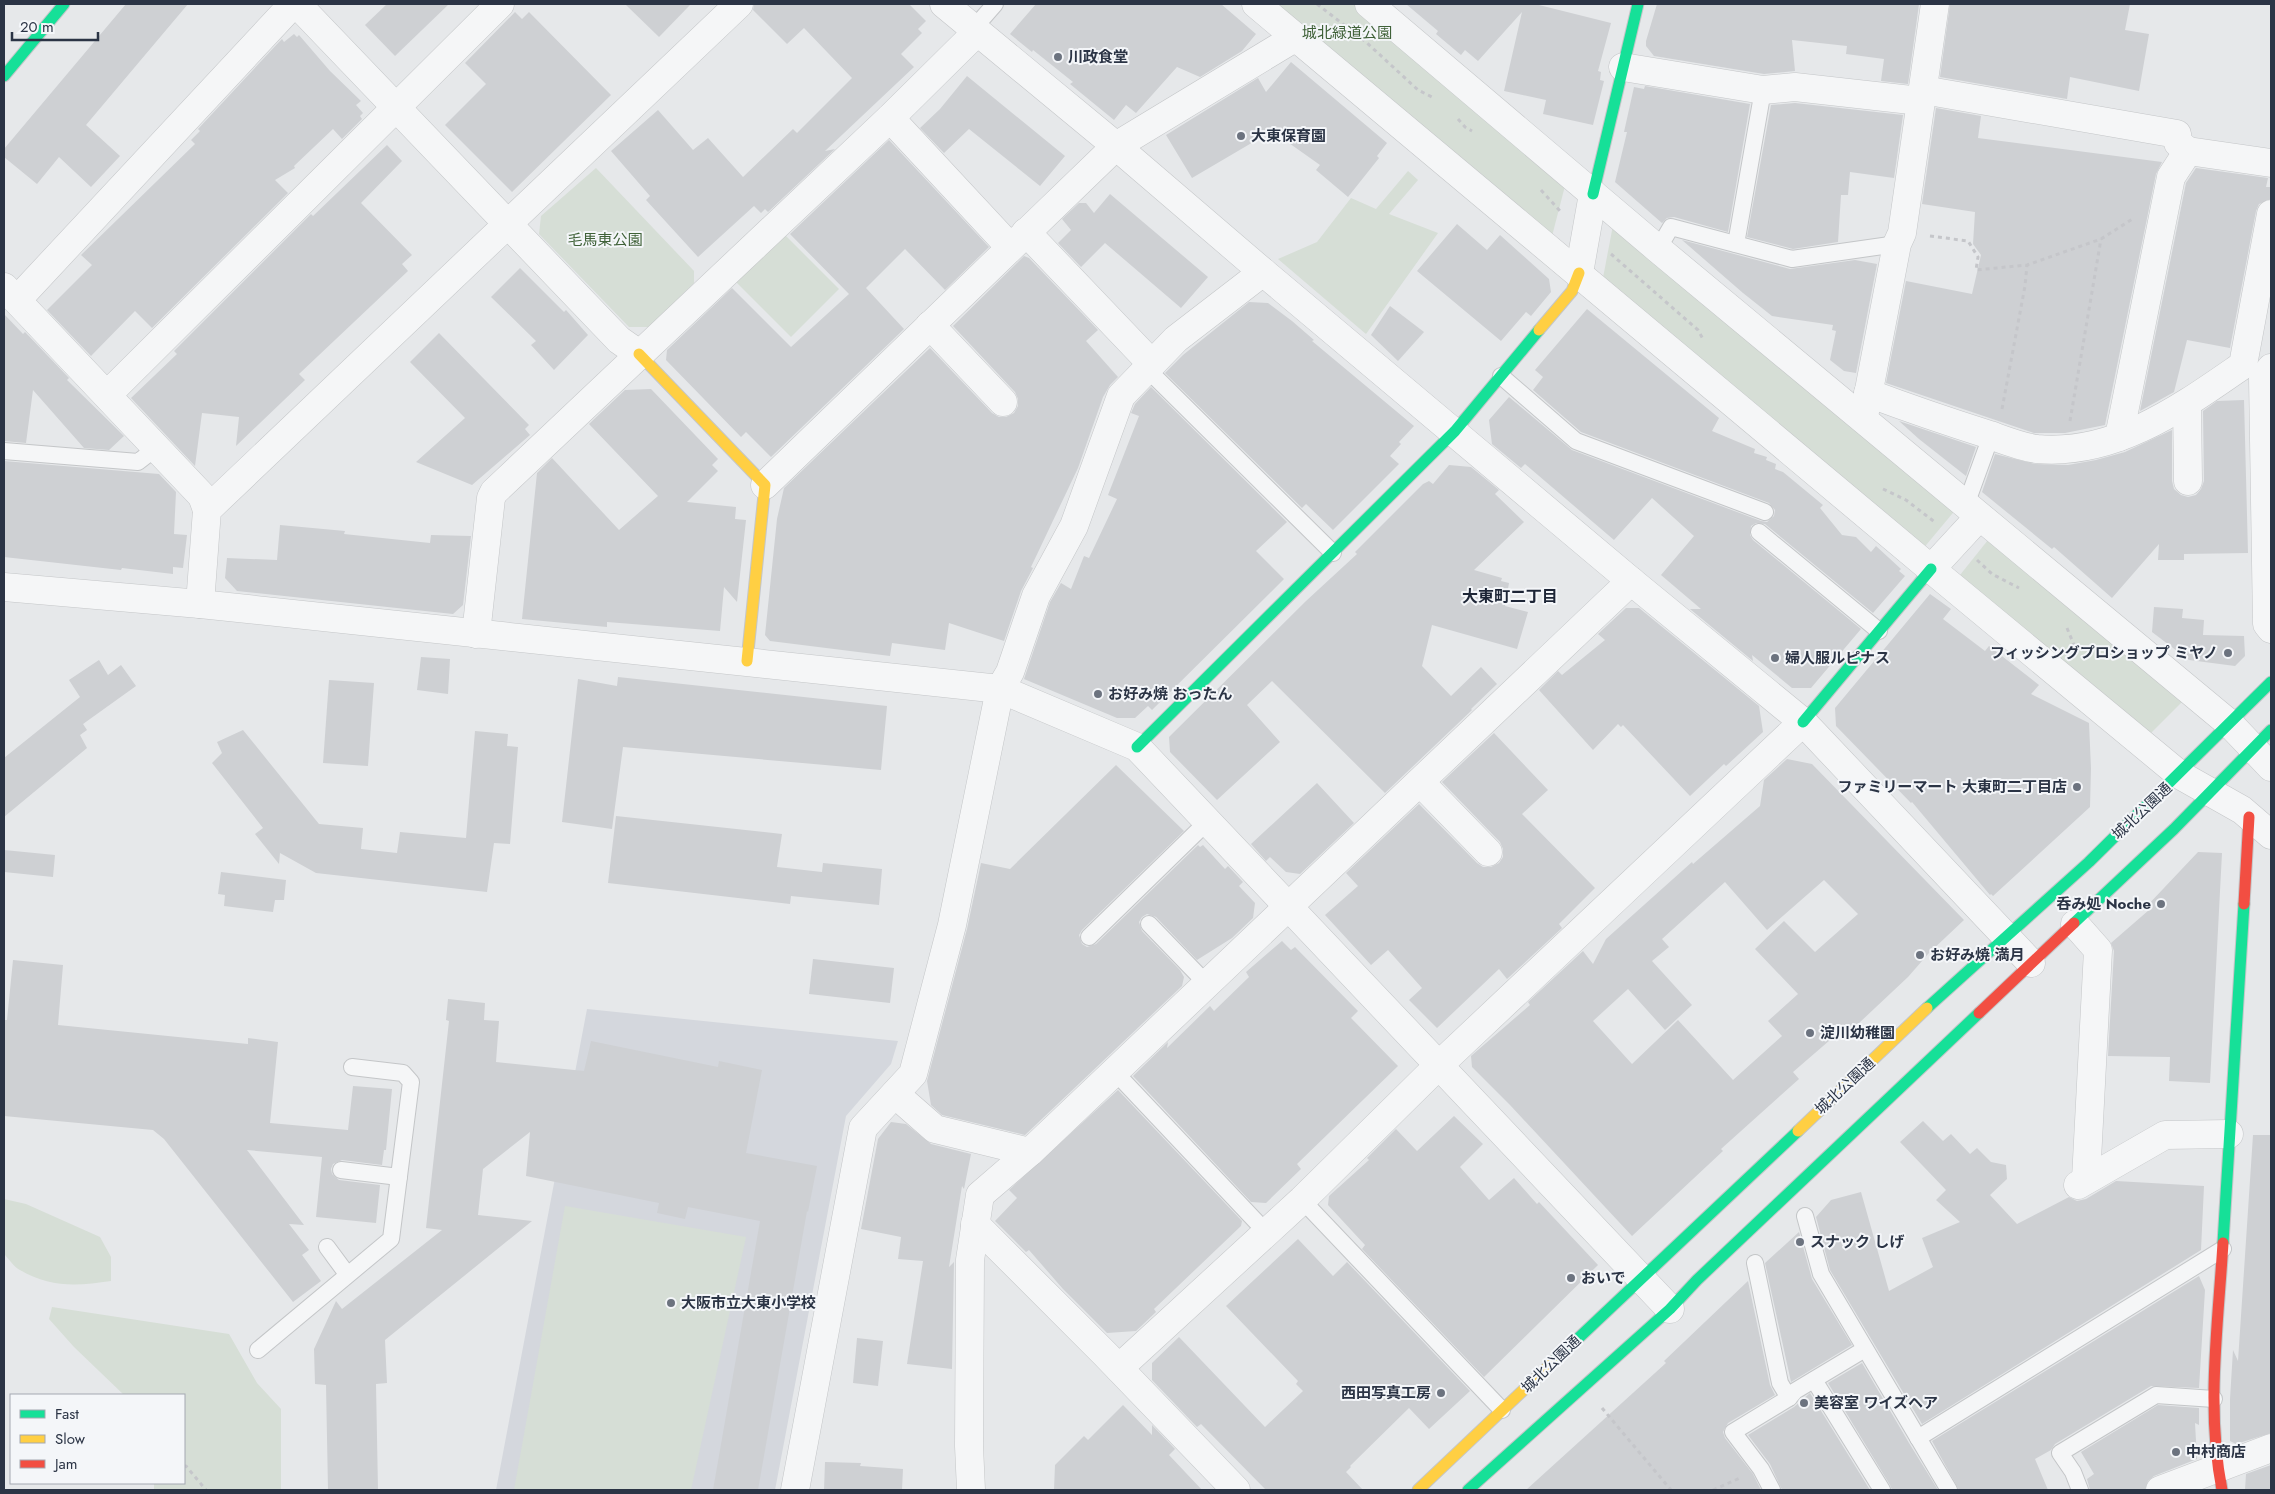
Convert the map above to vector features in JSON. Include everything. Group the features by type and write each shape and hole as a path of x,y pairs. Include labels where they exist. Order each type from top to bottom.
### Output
{"main road":[{"path":"4,76 64,4"},
{"path":"1593,194 1638,4"},
{"path":"1137,747 1455,431 1572,291 1579,273"},
{"path":"639,354 765,485 747,662"},
{"path":"1803,722 1931,569"},
{"name":"城北公園通","path":"1418,1490 1974,964 2006,937 2180,775 2271,682"},
{"path":"1468,1490 1670,1309 1697,1280 2031,963 2075,924 2210,793 2265,748"},
{"path":"2220,1479 2215,1455 2214,1399 2250,817"}],"street":[{"path":"200,604 207,510 202,496 10,294 295,4 619,340 639,354"},
{"path":"107,395 500,4"},
{"path":"207,510 738,4"},
{"path":"944,4 1116,146 1631,581 1803,722 2031,963"},
{"path":"1256,4 2180,775 2242,810 2271,835"},
{"path":"1368,4 1972,511 2230,724 2265,748"},
{"path":"1863,420 1900,239 1935,4"},
{"path":"476,634 491,498 494,492 890,118 976,30"},
{"path":"765,485 1116,146 1296,37"},
{"path":"1623,67 1763,90 1795,87 1921,95 2177,134 2178,143 2188,151 2271,163"},
{"path":"890,118 1148,366"},
{"path":"2119,437 2171,177 2188,151"},
{"path":"1579,273 1593,194"},
{"path":"2271,214 2259,370 2267,624 2271,629"},
{"path":"796,1490 863,1128 913,1074 952,925 1000,690 1010,672 1036,596 1074,526 1121,396 1176,339 1263,272"},
{"path":"930,325 1003,402"},
{"path":"1868,393 1935,418 2036,449 2065,449 2087,447 2138,430 2187,404 2259,370"},
{"path":"2187,404 2188,481"},
{"path":"1931,569 1972,511"},
{"path":"971,1490 969,1446 970,1260 980,1195 1030,1152 1631,581"},
{"path":"4,587 200,604 1000,690 1137,747 1289,905 1670,1309"},
{"path":"1119,1368 1302,1200 1439,1065 1803,722"},
{"path":"1420,782 1488,852"},
{"path":"2075,924 2098,950 2082,1182 2165,1135 2229,1134"},
{"path":"895,1094 935,1129 1030,1152"},
{"path":"975,1224 1119,1368 1236,1490"},
{"path":"2160,1490 2220,1479 2271,1448"}],"lane":[{"path":"976,30 994,4"},
{"path":"1736,244 1763,90"},
{"path":"1658,249 1670,227 1792,259 1900,239"},
{"path":"1148,366 1333,553"},
{"path":"1501,376 1576,441 1765,512"},
{"path":"1972,511 1994,437"},
{"path":"4,451 138,462 156,448"},
{"path":"1759,532 1879,631"},
{"path":"1089,937 1208,822"},
{"path":"1149,924 1206,983"},
{"path":"258,1350 391,1239 411,1082 403,1073 352,1067"},
{"path":"1114,1071 1267,1233"},
{"path":"340,1170 399,1177"},
{"path":"1302,1200 1502,1410"},
{"path":"1805,1216 1821,1274 1949,1490"},
{"path":"327,1247 347,1274"},
{"path":"1918,1438 2223,1249"},
{"path":"1755,1263 1780,1382 1789,1398"},
{"path":"1772,1490 1760,1469 1733,1432 1789,1398 1794,1391 1865,1349"},
{"path":"1814,1380 1882,1490"},
{"path":"2080,1490 2073,1472 2060,1453 2156,1395 2214,1399"}],"path":[{"path":"1900,239 1968,241 1978,257 1976,270 2028,265 2101,239 2137,215"},
{"path":"2065,449 2101,239"},
{"path":"1994,437 2026,286 2028,265"},
{"path":"1971,555 1992,574 2027,591"},
{"path":"2064,624 2073,641 2078,658"},
{"path":"1601,1408 1671,1490"},
{"path":"185,1466 206,1490"},
{"path":"1713,1490 1760,1469"}],"shaded area":[{"name":"大阪市立大東小学校","path":"587,1009 898,1041 891,1064 846,1116 775,1490 496,1490"}],"green space":[{"name":"城北緑道公園","path":"1268,4 1355,4 1566,182 1551,240"},
{"name":"毛馬東公園","path":"596,168 694,271 694,283 650,327 629,327 539,234 541,216"},
{"path":"1408,171 1418,180 1389,214 1438,233 1366,334 1278,259 1317,242 1351,198 1376,209"},
{"path":"1614,220 1957,508 1922,550 1602,283"},
{"path":"781,231 839,289 791,337 733,279"},
{"path":"1992,535 2185,699 2147,737 1956,580"},
{"path":"4,1199 26,1204 100,1237 111,1257 111,1281 87,1284 53,1283 31,1276 18,1269 4,1254"},
{"path":"565,1206 746,1237 691,1490 514,1490"},
{"path":"52,1307 229,1334 257,1383 281,1409 281,1490 154,1490 154,1484 185,1484 185,1394 123,1394 74,1347 49,1319"}],"building":[{"path":"126,4 188,4 86,125 120,156 91,187 59,157 37,184 4,157 4,149"},
{"path":"387,4 449,4 395,56 365,25"},
{"path":"625,4 691,4 659,37"},
{"path":"754,4 909,4 926,21 918,29 922,33 901,54 914,67 825,151 835,149 768,212 765,209 761,213 754,206 698,257 646,200 650,196 611,151 658,110 693,150 708,138 743,177 793,129 797,133 852,78 804,28 787,44 753,10"},
{"path":"1036,4 1221,4 1256,34 1242,51 1200,77 1177,67 1136,113 1126,105 1114,120 1070,84 1073,82 1010,34"},
{"path":"1406,4 1535,4 1611,23 1598,71 1601,72 1600,80 1604,81 1593,125 1543,114 1546,100 1504,91 1522,12 1478,61 1465,50 1461,55 1436,34 1438,31"},
{"path":"1657,4 1919,4 1908,84 1881,81 1884,59 1846,54 1847,46 1792,40 1795,71 1764,74 1654,56 1646,46 1646,41"},
{"path":"1950,4 2130,4 2125,30 2149,34 2139,91 2070,77 2067,99 1940,77"},
{"path":"515,12 522,19 529,12 611,95 512,192 445,125 486,84 465,63"},
{"path":"294,34 297,37 299,35 330,71 361,101 356,105 363,113 360,116 362,119 342,139 333,129 294,166 295,168 275,180 288,193 152,328 135,311 91,356 47,310 92,265 81,255 195,144 191,140 200,131 198,129 279,42 282,39 284,42"},
{"path":"1291,62 1387,143 1377,156 1379,158 1348,197 1316,170 1320,165 1272,131 1192,178 1166,135 1258,78 1266,92"},
{"path":"967,76 1065,156 1040,186 969,129 944,153 920,128 940,109"},
{"path":"1645,86 1750,104 1728,232 1674,217 1667,218 1662,223 1615,182 1627,132 1624,132 1634,87 1644,89"},
{"path":"1795,103 1903,115 1894,178 1850,172 1848,195 1841,195 1838,242 1793,249 1747,237 1771,105"},
{"path":"1936,108 1981,116 1978,138 2162,162 2156,174 2105,425 2065,433 2034,433 1886,383 1906,281 1972,294 1981,255 1973,244 1975,212 1922,204"},
{"path":"889,140 989,247 945,290 905,249 866,288 904,329 771,457 746,432 741,437 666,360 667,350 732,288 791,347 849,294 790,234"},
{"path":"387,145 402,161 361,203 412,255 402,264 408,271 299,374 305,380 236,446 239,417 202,413 195,466 131,398 177,354 174,351 311,214 313,216"},
{"path":"2196,168 2268,178 2266,187 2271,187 2271,199 2259,204 2256,211 2230,348 2187,340 2174,392 2140,411 2186,183"},
{"path":"1110,194 1208,277 1181,308 1105,243 1081,267 1058,243 1071,230 1062,219 1079,203 1086,203 1094,213"},
{"path":"1457,224 1487,250 1500,235 1549,279 1551,292 1531,316 1526,312 1501,341 1417,271"},
{"path":"1682,240 1790,269 1855,260 1877,264 1856,373 1844,371 1830,360 1836,331 1832,330 1833,325 1772,316"},
{"path":"1024,256 1029,258 1098,330 1086,341 1118,377 1110,385 1103,397 1078,468 1031,567 1033,568 1021,591 1004,641 949,623 945,650 892,643 890,656 770,641 765,635 777,519 784,488 930,348 992,413 999,417 1006,417 1014,413 1018,406 1015,392 953,326"},
{"path":"520,268 564,312 566,310 588,335 554,370 531,345 536,341 491,297"},
{"path":"1249,302 1268,303 1292,321 1314,340 1312,341 1414,426 1399,442 1401,444 1390,456 1399,464 1333,530 1306,504 1302,508 1165,373 1183,355"},
{"path":"1390,306 1424,332 1398,361 1371,335"},
{"path":"1587,309 1719,418 1712,431 1755,449 1754,453 1767,457 1766,460 1776,464 1775,469 1783,472 1823,505 1820,508 1842,535 1856,537 1871,552 1876,546 1901,569 1899,571 1905,576 1873,613 1765,524 1756,523 1751,526 1750,535 1753,540 1861,629 1811,688 1792,688 1752,655 1753,661 1690,609 1701,609 1661,575 1694,536 1652,498 1614,540 1525,464 1521,468 1492,444 1489,420 1509,397 1572,450 1761,521 1767,522 1774,516 1775,510 1769,503 1581,432 1533,390 1543,377 1535,370"},
{"path":"4,314 23,334 25,332 69,378 67,380 124,436 109,450 84,448 33,390 26,443 4,441"},
{"path":"439,333 529,425 525,429 530,435 472,485 416,462 465,418 410,362"},
{"path":"1151,387 1287,522 1256,551 1284,579 1152,710 1148,706 1135,718 1117,718 1024,679 1050,602 1061,583 1071,589 1084,556 1089,558 1117,499 1108,495 1139,416 1131,413 1135,404"},
{"path":"651,389 718,459 712,465 718,471 687,502 736,507 735,519 746,520 737,602 724,587 720,631 607,622 607,627 522,619 537,473 552,458 619,530 658,496 589,424 625,390"},
{"path":"2244,400 2248,553 2184,554 2184,560 2158,560 2159,544 2112,598 2054,547 2052,549 1982,492 1995,454 2035,464 2068,465 2125,452 2172,430 2172,481 2174,489 2181,495 2188,497 2196,495 2204,481 2203,411 2217,401"},
{"path":"1899,421 1976,447 1966,476 1919,439"},
{"path":"4,461 159,474 176,492 174,534 187,535 183,568 173,567 173,574 4,557"},
{"path":"1449,465 1471,467 1499,490 1495,494 1524,522 1474,570 1502,578 1501,581 1509,583 1505,606 1528,612 1517,649 1432,625 1422,666 1451,696 1481,667 1497,684 1385,793 1272,681 1247,705 1280,742 1217,800 1170,752 1169,737 1306,601 1357,554 1355,552 1423,484 1429,481 1433,484"},
{"path":"280,525 345,531 344,534 430,543 431,535 471,536 463,605 453,614 237,591 225,578 227,558 277,560"},
{"path":"1930,594 1951,609 1943,619 1985,651 1989,646 2039,685 2031,694 2089,723 2090,807 1993,896 1990,895 1912,802 1836,726 1835,708"},
{"path":"2154,607 2183,609 2182,618 2204,620 2203,635 2244,636 2245,656 2235,666 2189,660 2152,632"},
{"path":"1626,608 1639,608 1759,706 1763,732 1726,766 1724,764 1690,796 1623,725 1621,727 1618,724 1593,750 1539,690 1558,671 1562,675 1605,640 1598,634"},
{"path":"421,657 450,659 448,694 417,690"},
{"path":"99,660 108,675 121,665 136,686 83,724 87,730 80,735 87,748 4,817 4,758 80,697 69,680"},
{"path":"618,677 887,706 881,770 623,747 612,829 562,822 578,679 617,686"},
{"path":"329,680 374,683 368,766 323,763"},
{"path":"243,730 319,824 363,828 361,849 397,853 400,832 466,838 475,731 508,734 507,746 518,747 510,844 494,843 487,892 316,873 280,853 279,864 255,834 263,828 212,763 222,753 217,742"},
{"path":"1494,733 1548,790 1522,814 1595,888 1559,924 1562,928 1507,979 1499,969 1437,1028 1409,1000 1422,988 1388,950 1371,965 1325,915 1358,886 1346,873 1419,804 1477,863 1483,867 1491,867 1499,863 1503,857 1503,849 1500,842 1442,782"},
{"path":"1787,759 1812,764 1964,920 1929,953 1908,977 1842,1039 1837,1034 1793,1072 1799,1079 1721,1149 1723,1151 1632,1236 1472,1067 1471,1056 1530,1005 1528,1002 1583,951 1593,964 1606,939 1692,862 1693,864 1760,806 1764,780","holes":["1824,880 1858,914 1815,952 1784,921 1755,949 1798,994 1768,1021 1782,1036 1733,1080 1678,1020 1632,1064 1593,1021 1628,989 1665,1030 1692,1005 1652,961 1669,947 1662,939 1725,882 1767,930"]},
{"path":"1116,765 1184,831 1082,930 1079,935 1082,944 1087,947 1096,944 1198,845 1200,847 1203,845 1225,869 1228,866 1243,882 1239,886 1255,903 1253,918 1232,938 1197,960 1156,917 1147,914 1142,917 1139,922 1142,931 1180,970 1184,977 1182,986 1025,1135 942,1115 931,1105 927,1081 967,929 981,863 1010,869"},
{"path":"1317,783 1354,823 1300,874 1286,872 1270,857 1266,861 1251,844"},
{"path":"616,816 782,834 777,867 822,872 823,863 882,869 879,905 791,896 790,904 608,883"},
{"path":"4,850 55,855 53,877 4,872"},
{"path":"2198,852 2222,853 2210,1083 2169,1081 2170,1057 2108,1056 2114,951 2111,943 2149,910 2146,907"},
{"path":"221,872 286,880 284,900 275,900 273,912 224,906 225,895 218,894"},
{"path":"1282,941 1291,950 1295,947 1358,1011 1351,1018 1398,1066 1297,1164 1301,1169 1266,1203 1251,1202 1133,1076 1168,1042 1167,1048 1210,1006 1214,1011 1249,977 1246,972"},
{"path":"813,959 894,968 890,1003 809,994"},
{"path":"13,960 63,965 58,1025 248,1044 248,1038 278,1042 270,1123 348,1130 353,1086 392,1089 386,1150 384,1150 382,1165 342,1160 333,1164 331,1169 332,1174 339,1180 380,1185 376,1223 316,1217 322,1157 247,1150 304,1225 289,1224 309,1250 302,1255 321,1281 293,1302 164,1139 153,1130 4,1116 4,1020 7,1020"},
{"path":"448,999 485,1003 484,1020 499,1021 496,1062 584,1071 591,1041 718,1067 719,1061 762,1070 746,1153 817,1166 807,1211 758,1490 713,1490 760,1221 688,1207 685,1219 657,1213 659,1203 526,1176 530,1132 483,1169 478,1215 532,1221 385,1340 387,1383 376,1384 378,1490 328,1490 326,1385 315,1384 314,1349 336,1301 342,1309 442,1230 426,1228 449,1021 446,1020"},
{"path":"1118,1090 1242,1221 1241,1226 1154,1309 1156,1312 1136,1331 1107,1333 1063,1289 1029,1250 1026,1252 995,1221 1017,1198 1009,1190"},
{"path":"1454,1116 1483,1144 1460,1167 1489,1200 1514,1178 1537,1204 1539,1202 1598,1265 1484,1377 1362,1249 1365,1245 1328,1205 1329,1196 1369,1160 1367,1158 1396,1129 1417,1151"},
{"path":"1923,1121 1943,1141 1951,1134 1970,1154 1977,1148 1991,1162 2006,1165 2007,1179 1990,1195 2017,1224 2069,1197 2077,1201 2086,1199 2116,1181 2204,1186 2201,1250 1922,1424 1830,1270 1816,1217 1831,1200 1861,1192 1889,1291 1933,1267 1922,1238 1960,1222 1936,1200 1946,1190 1900,1142"},
{"path":"891,1122 906,1124 931,1144 971,1154 964,1189 962,1186 949,1267 954,1262 952,1369 907,1364 923,1261 898,1259 901,1237 861,1229 878,1139"},
{"path":"2253,1135 2271,1135 2271,1433 2236,1444 2230,1441 2230,1399 2233,1350 2238,1361"},
{"path":"1799,1232 1812,1279 1852,1345 1791,1382 1765,1263"},
{"path":"1298,1239 1333,1276 1347,1262 1470,1391 1429,1429 1409,1408 1346,1472 1363,1490 1266,1490 1201,1424 1197,1427 1152,1380 1152,1363 1179,1337 1265,1427 1303,1391 1296,1384 1298,1381 1226,1306"},
{"path":"2199,1276 2205,1290 2199,1388 2151,1386 2055,1444 2051,1450 2035,1459 2048,1490 1959,1490 1932,1441"},
{"path":"1748,1281 1770,1385 1775,1395 1728,1423 1723,1432 1725,1438 1753,1474 1761,1490 1526,1490 1666,1363 1664,1361"},
{"path":"857,1338 883,1341 878,1386 853,1383"},
{"path":"1862,1363 1938,1490 1892,1490 1828,1383"},
{"path":"1810,1393 1870,1490 1782,1490 1770,1464 1748,1435 1794,1407"},
{"path":"1123,1405 1152,1435 1152,1425 1175,1449 1169,1455 1202,1490 1054,1490 1055,1465 1084,1436 1088,1440"},
{"path":"2158,1405 2199,1408 2199,1425 2195,1423 2197,1459 2154,1476 2148,1481 2145,1490 2090,1490 2087,1479 2094,1474 2081,1452"},
{"path":"825,1462 861,1463 860,1466 903,1469 902,1490 824,1490"},
{"path":"2271,1465 2271,1490 2245,1490 2246,1474"}],"traffic: fast":[{"path":"4,76 64,4"},
{"path":"1593,194 1638,4"},
{"path":"1137,747 1455,431 1539,330"},
{"path":"1803,722 1931,569"},
{"path":"1927,1008 2089,862 2271,682"},
{"path":"2074,923 2174,829 2271,730"},
{"path":"2223,1243 2244,904"},
{"path":"1468,1490 1670,1309 1697,1280 1979,1013"},
{"path":"1552,1363 1798,1131"}],"traffic: slow":[{"path":"1539,330 1572,291 1579,273"},
{"path":"639,354 765,485 747,661"},
{"path":"1798,1131 1927,1008"},
{"path":"1418,1490 1552,1363"}],"traffic: jam":[{"path":"2244,904 2249,817"},
{"path":"1979,1013 2074,923"},
{"path":"2222,1490 2217,1459 2214,1398 2216,1336 2223,1243"}],"place":[{"name":"川政食堂","path":"1058,57"},
{"name":"大東保育園","path":"1241,136"},
{"name":"フィッシングプロショップ ミヤノ","path":"2228,653"},
{"name":"婦人服ルピナス","path":"1775,658"},
{"name":"お好み焼 おったん","path":"1098,694"},
{"name":"ファミリーマート 大東町二丁目店","path":"2077,787"},
{"name":"呑み処 Noche","path":"2161,904"},
{"name":"お好み焼 満月","path":"1920,955"},
{"name":"淀川幼稚園","path":"1810,1033"},
{"name":"スナック しげ","path":"1800,1242"},
{"name":"おいで","path":"1571,1278"},
{"name":"大阪市立大東小学校","path":"671,1303"},
{"name":"西田写真工房","path":"1441,1393"},
{"name":"美容室 ワイズヘア","path":"1804,1403"},
{"name":"中村商店","path":"2176,1452"}],"district":[{"name":"大東町二丁目","path":"1510,596"}]}
